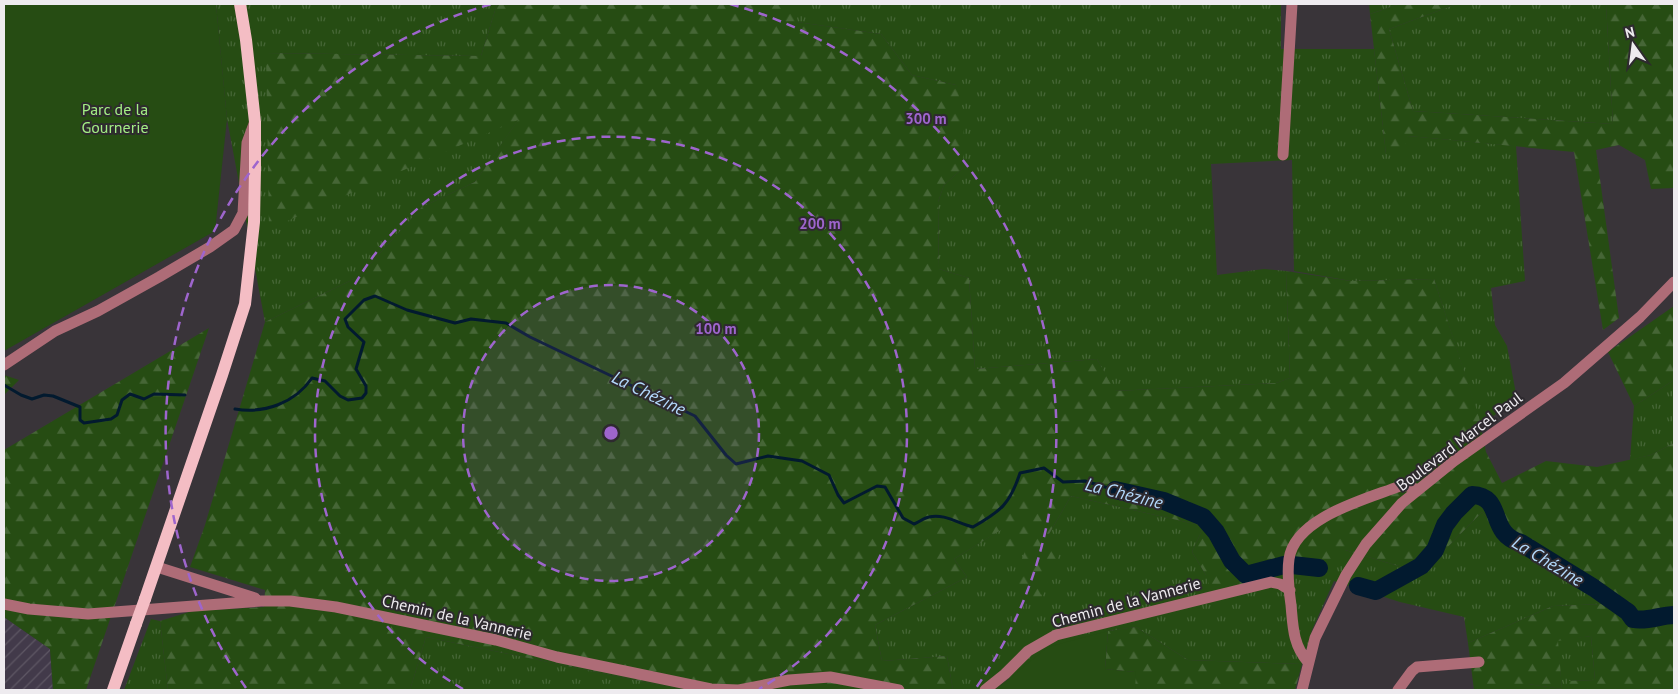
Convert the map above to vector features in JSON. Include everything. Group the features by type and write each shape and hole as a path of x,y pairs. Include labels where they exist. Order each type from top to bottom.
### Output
{"main road":[{"path":"112,690 157,567 245,304 254,222 254,122 246,40 240,4"}],"street":[{"path":"1283,155 1292,4"},
{"path":"4,364 55,331 98,311 141,287 210,247 234,230 243,213 246,143 254,122"},
{"name":"Boulevard Marcel Paul","path":"1302,690 1315,638 1346,574 1366,544 1402,503 1454,461 1564,383 1640,317 1674,282"},
{"path":"1308,662 1300,653 1294,637 1289,559 1294,544 1311,525 1341,509 1400,486 1410,486 1417,490"},
{"path":"157,567 261,600"},
{"name":"Chemin de la Vannerie","path":"984,690 1005,674 1028,651 1043,641 1064,633 1271,582 1280,584 1290,590"},
{"name":"Chemin de la Vannerie","path":"4,604 29,609 88,614 261,600 290,600 336,607 496,640 557,657 711,688 739,690 789,680 830,677 899,690"},
{"path":"1398,690 1417,667 1479,662"}],"shaded area":[{"path":"4,617 50,649 53,690 4,690"}],"green space":[{"name":"Parc de la Gournerie","path":"4,4 216,4 227,119 215,231 4,351"},
{"path":"216,4 497,4 481,56 266,53 519,119 475,182 422,207 358,277 265,322 227,119"},
{"path":"497,4 797,4 797,22 881,34 912,75 956,85 964,114 963,168 944,185 938,202 939,269 969,278 975,369 1097,359 1115,391 1276,383 1290,378 1286,271 1351,281 1434,279 1479,417 1486,452 1502,483 1546,461 1597,467 1651,455 1674,443 1674,690 1569,690 1567,681 1595,680 1591,636 1558,641 1562,689 1528,684 1528,690 1474,690 1468,643 1553,606 1604,604 1535,564 1482,512 1422,573 1345,550 1317,579 1278,552 1266,571 1259,577 1242,586 1212,594 1206,575 1192,552 1204,526 1071,496 1049,534 1059,555 1038,603 1014,579 1027,546 1007,556 1004,528 954,559 967,577 875,625 882,661 947,656 953,690 684,690 426,637 410,690 168,690 160,621 192,611 264,607 265,590 190,567 205,525 265,322 358,277 422,207 475,182 518,120 269,229 266,53 481,56"},
{"path":"797,4 1281,4 1281,49 1374,49 1386,154 1408,136 1516,146 1525,281 1491,288 1495,325 1507,346 1517,399 1481,425 1434,279 1351,281 1294,271 1292,160 1211,164 1217,275 1264,269 1286,271 1290,378 1276,383 1114,391 1097,359 975,369 969,278 939,269 938,202 944,185 963,168 956,85 912,75 881,34 797,22"},
{"path":"1369,4 1400,4 1370,14"},
{"path":"1400,4 1457,4 1389,29 1413,111 1613,124 1606,4 1674,4 1674,188 1651,189 1645,160 1619,145 1596,150 1619,318 1603,330 1574,152 1408,136 1401,160 1386,154 1370,14"},
{"path":"1457,4 1606,4 1613,124 1413,111 1389,29"},
{"path":"1674,306 1674,380 1634,406 1608,352"},
{"path":"209,328 86,690 53,690 50,649 4,617 4,450"},
{"path":"4,375 19,380 4,395"},
{"path":"1674,380 1674,443 1651,455 1630,460 1634,406"},
{"path":"1071,496 1204,526 1192,552 1206,575 1278,552 1345,550 1422,573 1482,512 1535,564 1605,604 1553,606 1468,643 1464,617 1400,602 1334,581 1312,630 1302,664 1188,660 1136,627 1108,631 1009,678 995,690 953,690 947,656 882,661 875,625 967,577 954,559 1005,527 1049,534"},
{"path":"151,619 160,621 168,690 124,690"},
{"path":"1136,627 1188,660 1302,664 1295,690 1135,690 1135,672 1105,669 1108,631"},
{"path":"1108,631 1105,669 1136,672 1135,690 995,690 1048,647"},
{"path":"1591,636 1595,680 1568,681 1569,690 1528,690 1528,684 1562,689 1557,640"},
{"path":"426,637 684,690 410,690"}],"waterway":[{"name":"La Chézine","path":"235,409 257,410 278,405 297,394 312,378 325,381 340,396 348,400 362,398 366,393 366,386 356,369 364,342 348,327 345,319 364,300 375,296 407,310 455,323 471,319 506,323 530,337 695,416 726,455 736,464 768,456 802,461 829,475 838,495 844,503 877,486 885,487 903,518 914,524 927,518 940,516 973,527 1003,506 1012,492 1020,473 1044,468 1063,482 1085,481 1115,490"},
{"name":"La Chézine","path":"4,385 32,399 44,395 53,396 80,407 80,420 84,423 111,419 117,415 122,400 130,394 144,399 154,394 185,395"},
{"name":"La Chézine","path":"1115,490 1164,501 1203,517 1216,532 1232,561 1246,575 1284,565"},
{"name":"La Chézine","path":"1358,586 1376,591 1421,566 1435,550 1445,525 1472,495 1482,497 1489,502 1499,524 1510,538 1594,588 1628,612 1633,619 1644,620 1674,615"},
{"name":"La Chézine","path":"1292,565 1319,568"}]}
